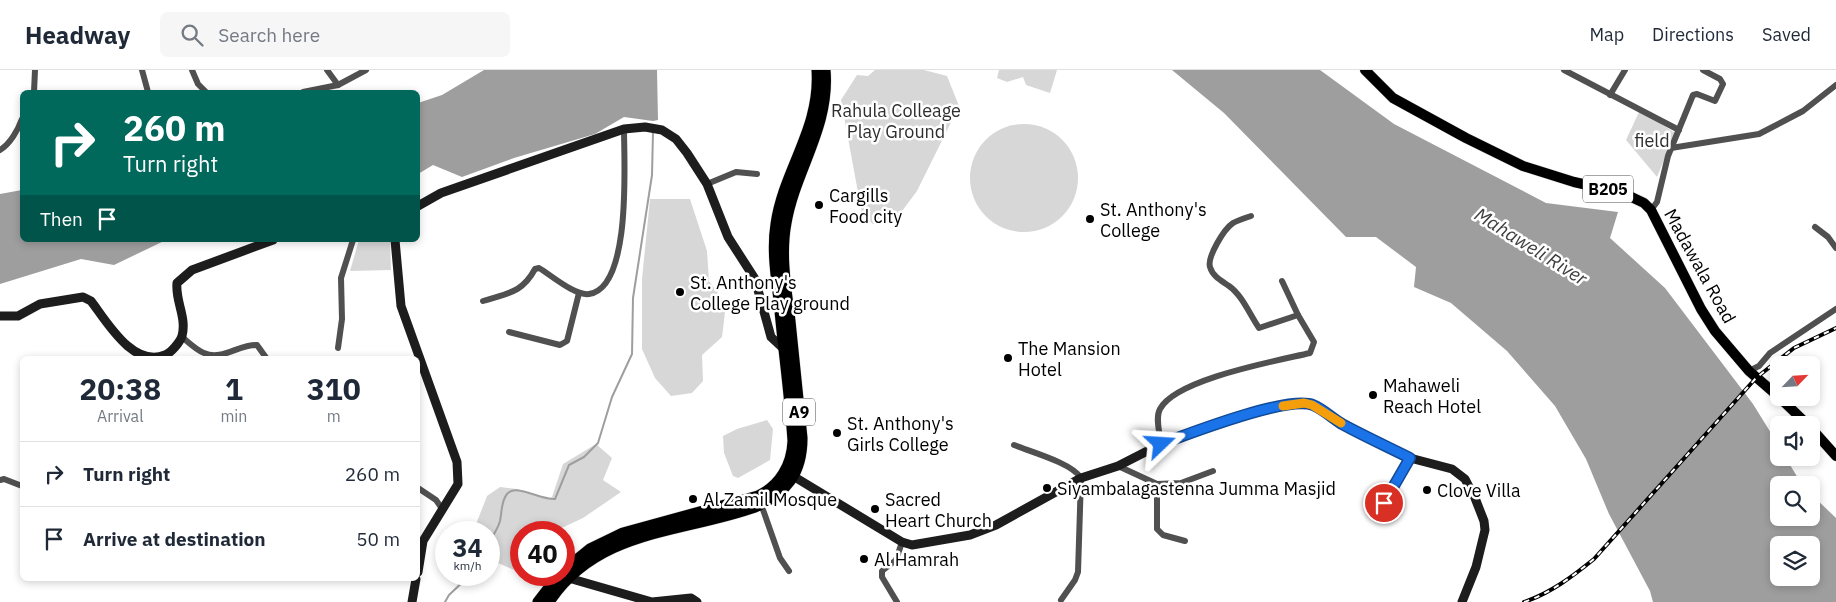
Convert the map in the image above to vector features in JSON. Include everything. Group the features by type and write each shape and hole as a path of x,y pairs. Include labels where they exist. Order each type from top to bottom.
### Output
{"highway":[{"name":"A9","path":"788,352 774,248 776,226 782,198 809,129 816,105 817,70"},
{"name":"A9","path":"575,569 617,545 739,512 761,504 779,494 789,474 793,441 784,235 790,204 822,115 827,84 825,70"},
{"name":"A9","path":"575,563 590,549 623,533 758,496 771,489 789,474"},
{"name":"A9","path":"538,602 553,586"},
{"name":"A9","path":"549,602 557,586"}],"main road":[{"name":"Madawala Road","path":"1365,70 1393,98 1466,138 1524,166 1574,182 1622,193 1644,203 1650,210 1714,331 1749,371 1770,389"},
{"name":"Madawala Road","path":"1788,406 1799,416"},
{"path":"1820,438 1836,456"}],"street":[{"path":"34,90 35,70"},
{"path":"142,70 147,90"},
{"path":"192,70 198,84 204,90"},
{"path":"327,70 338,85"},
{"path":"313,90 338,85 366,70"},
{"path":"1564,70 1679,130"},
{"path":"1610,95 1611,90 1625,70"},
{"path":"1650,210 1657,202 1671,148 1693,95 1697,94 1715,101 1723,84 1720,80 1703,70"},
{"path":"1671,148 1759,134 1803,111 1836,85"},
{"path":"0,150 4,148 20,124"},
{"path":"420,205 441,193 624,129 645,127 662,130 676,139 707,184 728,237 755,279 771,337 788,352"},
{"path":"483,301 519,290 528,281 535,269 538,268 579,294 590,294 596,291 609,279 620,245 624,213 624,129"},
{"path":"707,184 736,172 757,174"},
{"path":"1251,216 1234,223 1228,228 1210,256 1210,268 1217,280 1230,287 1236,293 1259,328 1298,315"},
{"path":"1815,227 1828,237 1836,248"},
{"path":"164,356 169,354 182,337 184,318 176,292 177,283 192,270 268,242"},
{"path":"338,348 342,319 341,278 352,242"},
{"path":"395,242 401,306 419,356"},
{"path":"1161,444 1158,412 1166,400 1172,396 1191,385 1257,365 1310,353 1314,342 1298,315 1282,281"},
{"path":"509,332 560,345 567,341 579,294"},
{"path":"0,316 18,316 40,304 83,297 91,301 128,348 141,356"},
{"path":"1749,371 1759,366 1770,353 1836,309"},
{"path":"182,337 204,353 218,355 248,345 257,345 265,356"},
{"path":"420,359 457,462 458,484 423,541 420,560"},
{"path":"789,474 902,542 912,545 970,535 996,525 1081,478 1118,466 1161,444 1221,422 1277,407 1304,403 1312,405 1342,424 1410,458 1452,468 1465,479 1484,520 1484,530 1476,567 1462,602"},
{"path":"1014,446 1064,465 1079,474 1081,478 1078,572 1075,580 1061,600"},
{"path":"1384,507 1385,500 1410,458"},
{"path":"1118,466 1156,484 1181,483 1213,471"},
{"path":"0,480 4,479 20,485"},
{"path":"1156,484 1157,529 1163,535 1185,541"},
{"path":"420,489 436,500 443,510"},
{"path":"761,504 780,558 790,571"},
{"path":"898,602 882,577 882,572 896,560 902,542"},
{"path":"575,579 652,602 691,598 697,602"},
{"path":"412,602 416,581"}],"green space":[{"name":"Rahula Colleage Play Ground","path":"875,70 924,70 947,76 959,106 917,191 896,219 873,224 862,214 841,100 857,75 868,76"},
{"path":"999,70 1057,70 1050,93 1026,85 1023,77 1007,82 997,78"},
{"name":"field","path":"1640,110 1675,133 1657,177 1626,140"},
{"path":"1024,124 1045,128 1063,139 1074,157 1078,178 1074,199 1063,217 1045,228 1024,232 1003,228 985,217 974,199 970,178 974,157 985,139 1003,128"},
{"name":"St. Anthony's College Play ground","path":"650,199 690,199 707,251 709,281 726,304 722,337 702,355 703,381 692,393 671,396 655,378 642,349 642,279"},
{"path":"358,242 390,242 391,270 350,271"},
{"path":"767,420 773,429 770,460 738,478 733,476 724,453 723,436 737,429"},
{"path":"596,444 612,458 603,480 621,492 575,522 510,521 510,568 500,564 500,521 477,521 487,496 500,487 517,489 547,499 552,497 563,464"}],"water":[{"path":"484,70 657,70 658,120 624,117 595,134 514,158 462,177 433,165 420,173 420,102 442,95"},
{"name":"Mahaweli River","path":"1172,70 1320,70 1394,124 1546,203 1618,212 1610,238 1665,288 1753,404 1770,431 1770,466 1791,466 1797,476 1770,476 1770,526 1820,526 1820,503 1836,518 1836,602 1653,602 1650,591 1609,514 1586,459 1555,406 1507,351 1451,303 1414,287 1416,267 1376,237 1346,237 1224,113"},
{"path":"20,190 20,242 162,242 114,265 81,259 0,284 0,194"}],"waterway":[{"path":"500,521 505,497 511,491 522,491 555,499 569,465 584,457 598,443 612,397 632,354 633,298 652,175 653,132"},
{"path":"445,602 459,586"}],"railway":[{"path":"1524,602 1570,578 1594,559 1756,378 1794,348 1836,328"}],"slow traffic":[{"path":"1283,406 1304,403 1312,405 1341,423"}],"place":[{"name":"Cargills Food city","path":"819,205"},
{"name":"St. Anthony's College","path":"1090,219"},
{"name":"St. Anthony's College Play ground","path":"680,292"},
{"name":"The Mansion Hotel","path":"1008,358"},
{"name":"Mahaweli Reach Hotel","path":"1373,395"},
{"name":"St. Anthony's Girls College","path":"837,433"},
{"name":"Siyambalagastenna Jumma Masjid","path":"1047,488"},
{"name":"Clove Villa","path":"1427,490"},
{"name":"Al Zamil Mosque","path":"693,499"},
{"name":"Sacred Heart Church","path":"875,509"},
{"name":"Al Hamrah","path":"864,559"}],"route":[{"path":"1161,444 1221,422 1277,407 1304,403 1312,405 1342,424 1410,458 1384,503"}]}
